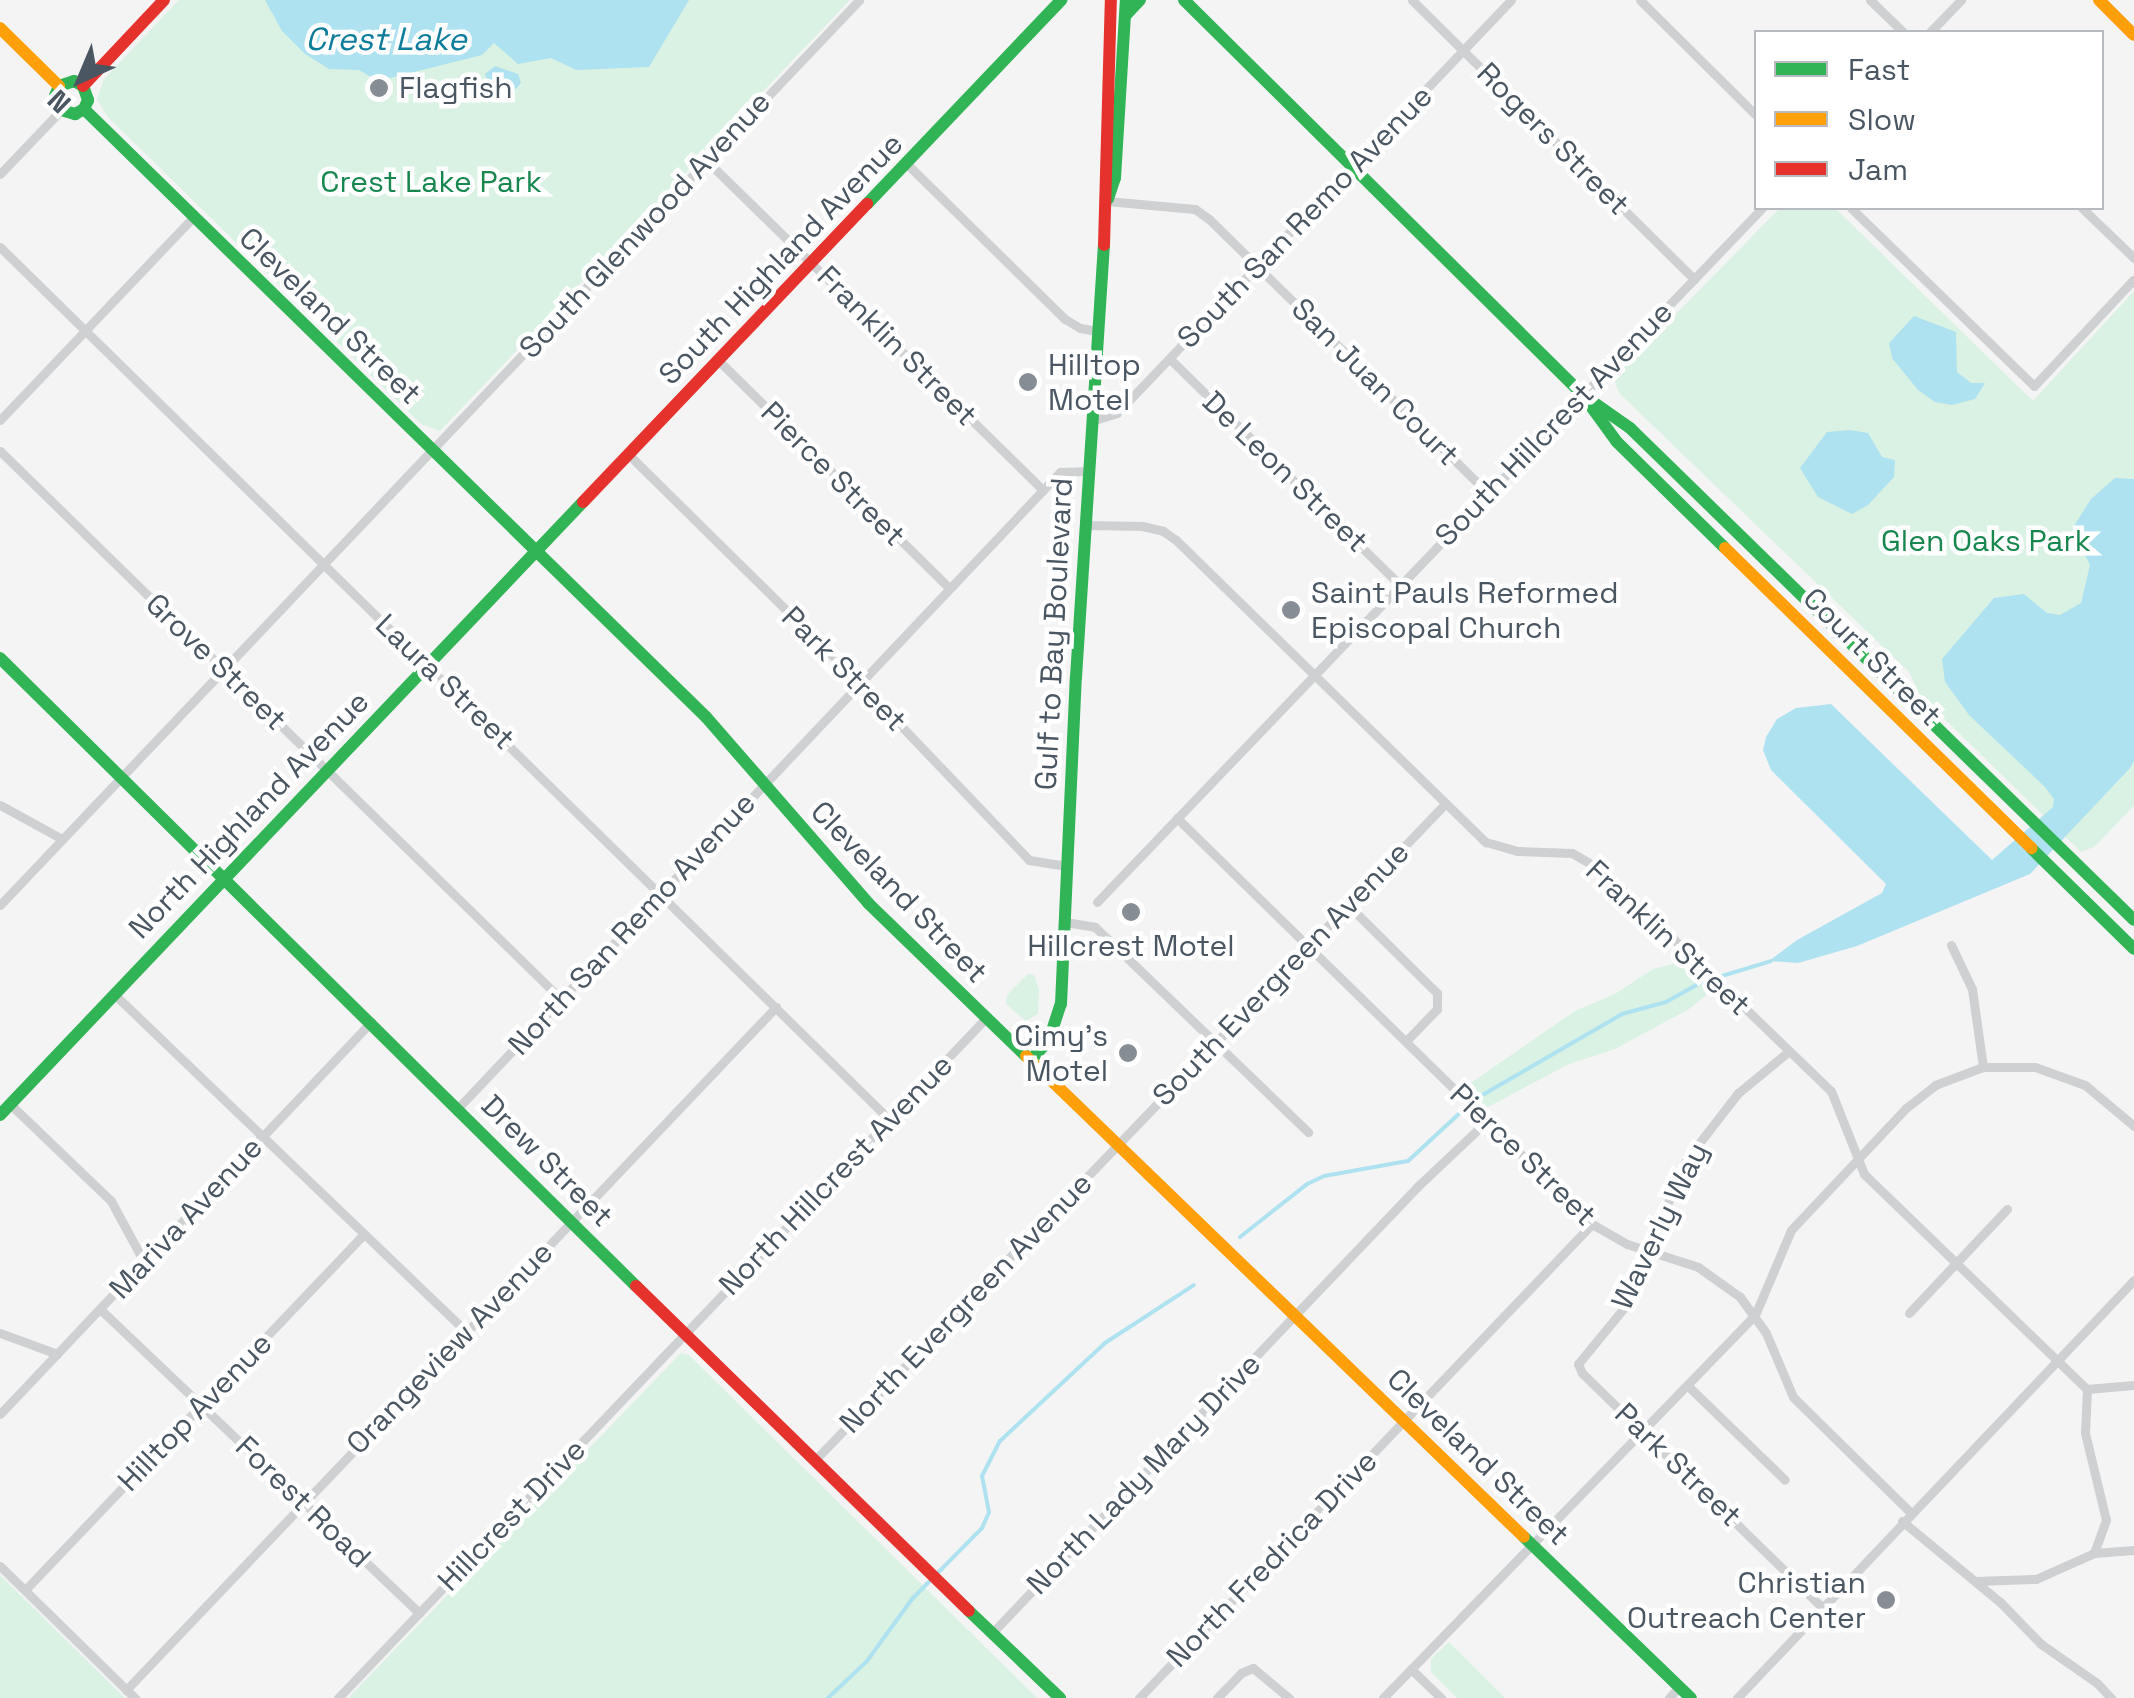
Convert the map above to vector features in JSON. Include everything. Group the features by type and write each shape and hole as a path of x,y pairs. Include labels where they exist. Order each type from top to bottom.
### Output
{"street":[{"path":"83,86 164,0"},
{"name":"South Glenwood Avenue","path":"0,905 858,0"},
{"name":"South Highland Avenue","path":"536,552 1061,0"},
{"path":"1099,0 1110,18"},
{"name":"Gulf to Bay Boulevard","path":"1030,1060 1058,1024 1107,201 1103,179 1110,0"},
{"name":"Gulf to Bay Boulevard","path":"1107,201 1115,178 1126,0"},
{"path":"1125,16 1140,0"},
{"name":"Court Street","path":"1183,0 1582,394 1630,428 2134,920"},
{"name":"Rogers Street","path":"1412,0 1694,279"},
{"name":"South San Remo Avenue","path":"1091,422 1117,413 1511,0"},
{"path":"1640,0 1754,112"},
{"path":"1870,0 1901,30"},
{"path":"1932,30 1961,0"},
{"path":"2099,0 2134,35"},
{"path":"0,28 59,86"},
{"path":"61,110 55,96 59,86 68,81 83,86"},
{"path":"61,110 76,114 84,109 88,100 83,86"},
{"name":"Cleveland Street","path":"84,109 713,724 822,855 986,1018 1691,1698"},
{"path":"0,174 61,110"},
{"name":"Franklin Street","path":"707,161 1043,490"},
{"path":"906,164 1065,319 1080,328 1097,331"},
{"name":"San Juan Court","path":"1107,201 1195,209 1488,493"},
{"name":"South Hillcrest Avenue","path":"1097,902 1760,210"},
{"path":"1853,210 2034,386 2134,279"},
{"path":"2084,210 2134,258"},
{"path":"0,420 193,217"},
{"name":"Laura Street","path":"0,247 890,1119"},
{"name":"De Leon Street","path":"1170,359 1399,584"},
{"name":"Pierce Street","path":"718,360 949,588"},
{"name":"Court Street","path":"1582,394 1617,442 2134,949"},
{"name":"Grove Street","path":"0,450 561,999"},
{"name":"Park Street","path":"628,455 860,683 1029,860 1066,866"},
{"path":"765,784 1060,472 1088,471"},
{"path":"1702,525 1714,511"},
{"name":"Franklin Street","path":"1085,525 1163,531 1486,842 1502,849 1572,853 1588,860 1790,1051 1838,1102 1864,1174 2087,1390"},
{"name":"North Highland Avenue","path":"5,1109 536,552"},
{"path":"1810,630 1823,616"},
{"name":"Drew Street","path":"0,658 918,1564 1060,1698"},
{"name":"North San Remo Avenue","path":"458,1108 765,784"},
{"name":"South Evergreen Avenue","path":"1118,1144 1445,804"},
{"path":"0,805 62,839"},
{"name":"Pierce Street","path":"1177,818 1592,1224 1609,1236 1698,1267 1720,1279 1755,1314 1793,1397 1910,1512"},
{"path":"1347,904 1437,993 1437,1010 1406,1041"},
{"path":"1065,922 1095,928 1308,1132"},
{"path":"1951,945 1979,1015 1982,1067"},
{"path":"114,994 466,1331"},
{"name":"Orangeview Avenue","path":"126,1690 776,1008"},
{"name":"North Hillcrest Avenue","path":"686,1332 986,1018"},
{"name":"Mariva Avenue","path":"0,1414 371,1022"},
{"name":"Waverly Way","path":"1578,1364 1623,1310 1672,1186 1711,1124 1738,1093 1790,1051"},
{"path":"1384,1698 1755,1314 1791,1230 1857,1158 1935,1085 1982,1067 2011,1064 2063,1074 2085,1085 2134,1126"},
{"path":"5,1109 111,1201 144,1262"},
{"name":"North Lady Mary Drive","path":"992,1633 1487,1121"},
{"name":"North Evergreen Avenue","path":"814,1461 1118,1144"},
{"path":"1910,1313 2007,1210"},
{"name":"North Fredrica Drive","path":"1139,1698 1592,1224"},
{"name":"Hilltop Avenue","path":"25,1590 364,1234"},
{"path":"1737,1698 2134,1280"},
{"name":"Forest Road","path":"100,1309 419,1613"},
{"name":"Hillcrest Drive","path":"338,1698 686,1332"},
{"path":"0,1334 56,1354"},
{"name":"Park Street","path":"1578,1364 1582,1373 1822,1607"},
{"path":"1687,1385 1784,1480"},
{"path":"2094,1553 2106,1520 2084,1433 2087,1390 2134,1385"},
{"path":"1902,1521 1975,1581 2041,1644 2098,1683 2112,1698"},
{"path":"1975,1581 2036,1578 2094,1553 2134,1550"},
{"path":"0,1566 135,1698"},
{"path":"1217,1698 1241,1673 1252,1668 1289,1698"},
{"path":"1411,1669 1441,1698"},
{"path":"1669,1698 1680,1687"}],"green space":[{"name":"Crest Lake Park","path":"179,0 850,0 440,431 421,424 107,116 97,99 104,79"},
{"name":"Glen Oaks Park","path":"1778,210 1837,210 2033,401 2134,291 2134,806 2094,847 2081,852 1920,695 1909,672 1619,393 1615,382 1623,368"},
{"path":"1680,962 1709,993 1689,1009 1615,1049 1569,1064 1486,1108 1465,1087 1575,1011 1615,994 1653,969"},
{"path":"1028,974 1034,975 1039,990 1038,1014 1026,1021 1006,1004 1007,995"},
{"path":"681,1353 689,1355 1037,1698 348,1698"},
{"path":"0,1575 125,1698 0,1698"},
{"path":"1449,1642 1505,1698 1457,1698 1431,1672 1431,1659"}],"water":[{"name":"Crest Lake","path":"265,0 689,0 649,67 576,70 551,58 518,64 494,43 482,55 378,81 359,70 329,69 305,54 282,31"},
{"path":"495,66 518,74 521,83 514,91 490,88 485,74"},
{"path":"1914,316 1956,332 1957,372 1971,383 1985,383 1975,399 1952,405 1935,402 1918,390 1892,358 1889,343"},
{"path":"1827,432 1868,433 1882,457 1895,460 1894,477 1868,505 1852,514 1818,497 1800,468"},
{"path":"2115,478 2134,479 2134,761 2130,768 2030,874 1857,946 1798,963 1769,961 1797,940 1882,893 1886,884 1771,770 1763,750 1766,737 1777,719 1796,708 1831,704 1992,860 2053,807 2054,799 2045,787 1969,715 1945,682 1942,659 1994,598 2024,594 2047,613 2060,615 2081,603 2090,565 2072,529 2091,499"}],"waterway":[{"path":"1479,1097 1622,1014 1666,1002 1702,982 1771,961"},
{"path":"1240,1237 1307,1184 1324,1176 1408,1161 1462,1111"},
{"path":"828,1698 867,1661 912,1599 982,1528 989,1512 982,1476 1000,1441 1105,1343 1194,1285"}],"traffic: fast":[{"path":"867,204 1061,0"},
{"path":"1108,199 1115,178 1126,0"},
{"path":"1125,16 1140,0"},
{"path":"1184,0 1582,394 1617,442 1725,548"},
{"path":"59,86 74,81 83,86 88,100 84,109"},
{"path":"59,86 55,96 61,110 75,114 84,109"},
{"path":"84,109 706,717 868,903 1026,1056"},
{"path":"1030,1061 1049,1040 1061,1004 1076,677 1104,245"},
{"path":"1590,400 1630,428 2134,920"},
{"path":"0,1115 583,502"},
{"path":"0,658 636,1286"},
{"path":"2031,848 2134,949"},
{"path":"1524,1537 1691,1698"},
{"path":"969,1611 1060,1698"}],"traffic: slow":[{"path":"2099,0 2134,35"},
{"path":"0,28 59,86"},
{"path":"1725,548 2031,848"},
{"path":"1026,1056 1524,1537"}],"traffic: jam":[{"path":"83,86 164,0"},
{"path":"1104,245 1111,0"},
{"path":"583,502 867,204"},
{"path":"636,1286 969,1611"}],"place":[{"name":"Flagfish","path":"379,88"},
{"name":"Hilltop Motel","path":"1028,382"},
{"name":"Saint Pauls Reformed Episcopal Church","path":"1291,610"},
{"name":"Hillcrest Motel","path":"1131,912"},
{"name":"Cimy's Motel","path":"1128,1053"},
{"name":"Christian Outreach Center","path":"1886,1600"}]}
